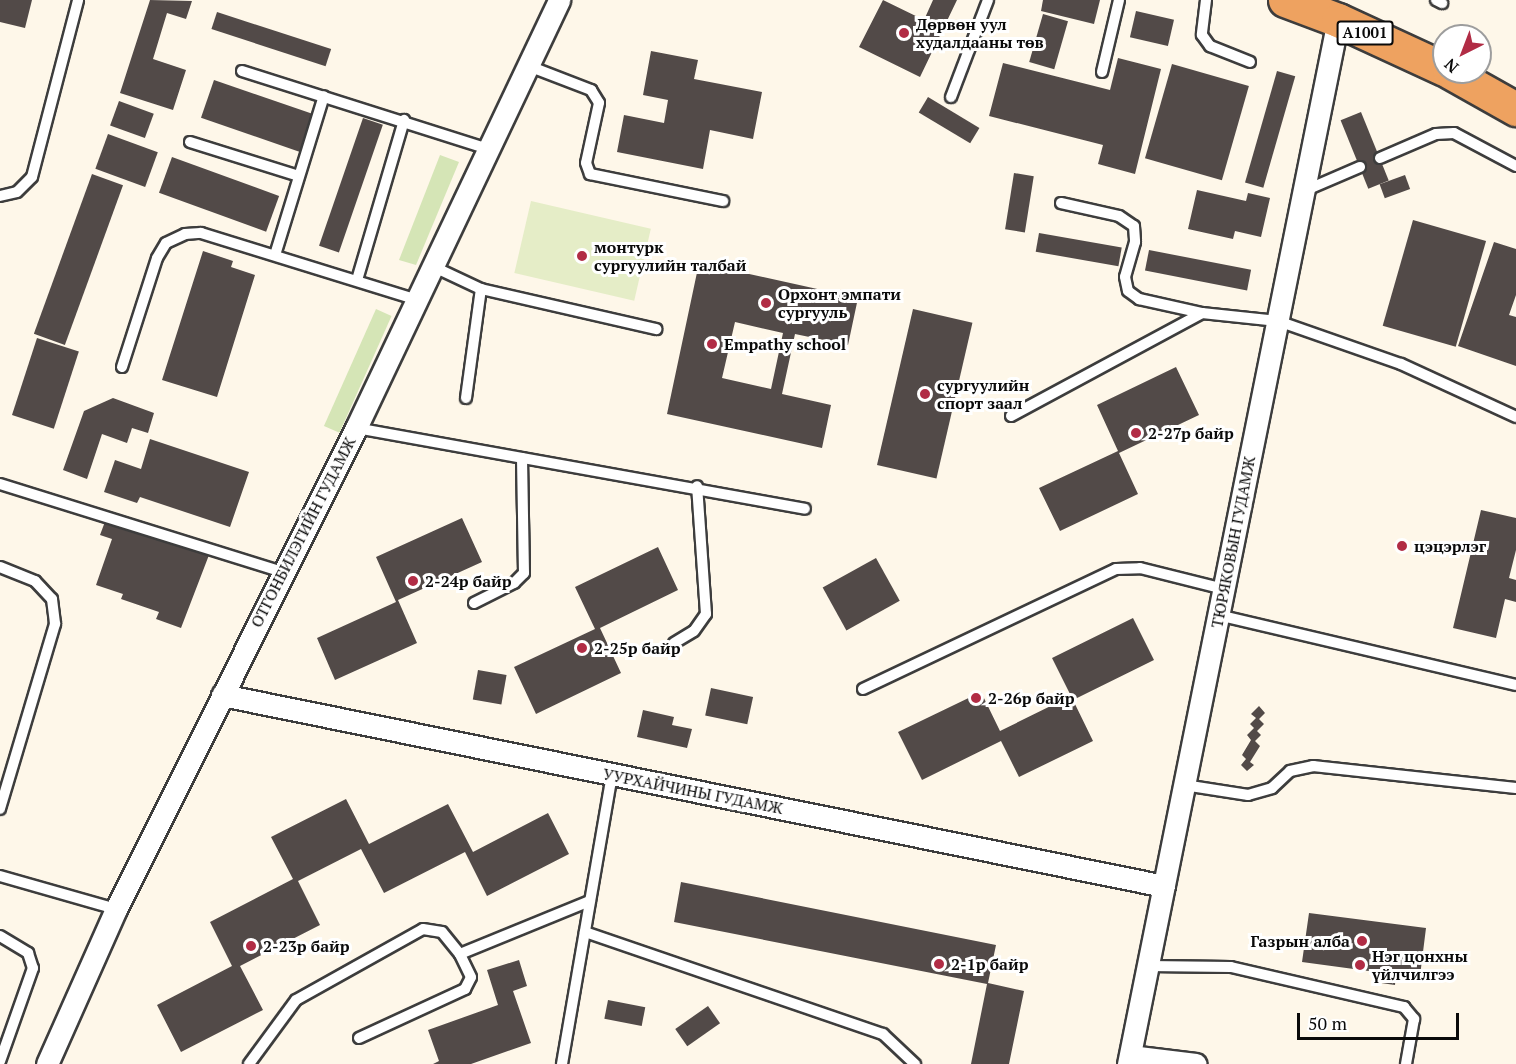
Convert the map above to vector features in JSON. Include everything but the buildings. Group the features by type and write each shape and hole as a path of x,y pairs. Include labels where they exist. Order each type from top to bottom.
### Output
{"highway":[{"name":"A1001","path":"1290,1 1338,20 1432,63"},
{"path":"1471,84 1516,109"}],"street":[{"name":"ОТГОНБИЛЭГИЙН ГУДАМЖ","path":"47,1064 116,909 356,428 417,300 485,148 559,0"},
{"name":"ТЮРЯКОВЫН ГУДАМЖ","path":"1129,1060 1338,20"},
{"name":"УУРХАЙЧИНЫ ГУДАМЖ","path":"222,695 1164,886"},
{"path":"1129,1060 1196,1064"}],"lane":[{"path":"0,196 17,192 32,177 78,0"},
{"path":"951,97 988,0"},
{"path":"1101,72 1119,0"},
{"path":"1206,0 1202,35 1209,46 1250,62"},
{"path":"526,65 591,90 599,103 586,163 590,174 723,201"},
{"path":"242,71 404,120 485,148"},
{"path":"274,255 324,96"},
{"path":"357,279 404,120"},
{"path":"1380,158 1436,134 1454,133 1516,166"},
{"path":"190,142 299,176"},
{"path":"1304,191 1360,167"},
{"path":"1061,203 1119,216 1134,226 1135,242 1125,278 1128,291 1139,299 1202,313 1278,321 1401,364 1516,417"},
{"path":"122,367 157,258 166,243 185,234 201,233 357,279 417,300"},
{"path":"432,266 481,289 656,329"},
{"path":"466,398 481,289"},
{"path":"1011,416 1202,313"},
{"path":"356,428 697,486 805,509"},
{"path":"474,603 514,583 524,573 522,458"},
{"path":"0,484 283,572"},
{"path":"674,643 694,631 706,614 697,486"},
{"path":"0,567 35,581 52,599 55,624 0,809"},
{"path":"863,689 1116,569 1140,568 1224,589"},
{"path":"1218,615 1516,685"},
{"path":"1185,784 1248,795 1272,788 1290,771 1313,766 1516,788"},
{"path":"562,1064 612,774"},
{"path":"0,876 116,909"},
{"path":"460,954 590,901"},
{"path":"249,1064 296,1000 423,929 442,932 460,954 471,977 465,989 358,1038"},
{"path":"585,932 883,1034 915,1064"},
{"path":"0,936 28,953 33,968 0,1061"},
{"path":"1148,966 1231,967 1404,1007 1414,1019 1406,1064"}],"green space":[{"path":"440,155 459,162 416,265 399,260"},
{"name":"монтурк сургуулийн талбай","path":"531,201 651,229 634,301 514,273"},
{"path":"376,309 392,316 339,433 324,426"}],"place":[{"name":"Дөрвөн уул худалдааны төв","path":"904,33"},
{"name":"монтурк сургуулийн талбай","path":"582,256"},
{"name":"Орхонт эмпати сургууль","path":"766,303"},
{"name":"Empathy school","path":"712,344"},
{"name":"сургуулийн спорт заал","path":"925,394"},
{"name":"2-27р байр","path":"1136,433"},
{"name":"цэцэрлэг","path":"1402,546"},
{"name":"2-24р байр","path":"413,581"},
{"name":"2-25р байр","path":"582,648"},
{"name":"2-26р байр","path":"976,698"},
{"name":"Газрын алба","path":"1362,941"},
{"name":"2-23р байр","path":"251,946"},
{"name":"2-1р байр","path":"939,964"},
{"name":"Нэг цонхны үйлчилгээ","path":"1360,965"}]}
